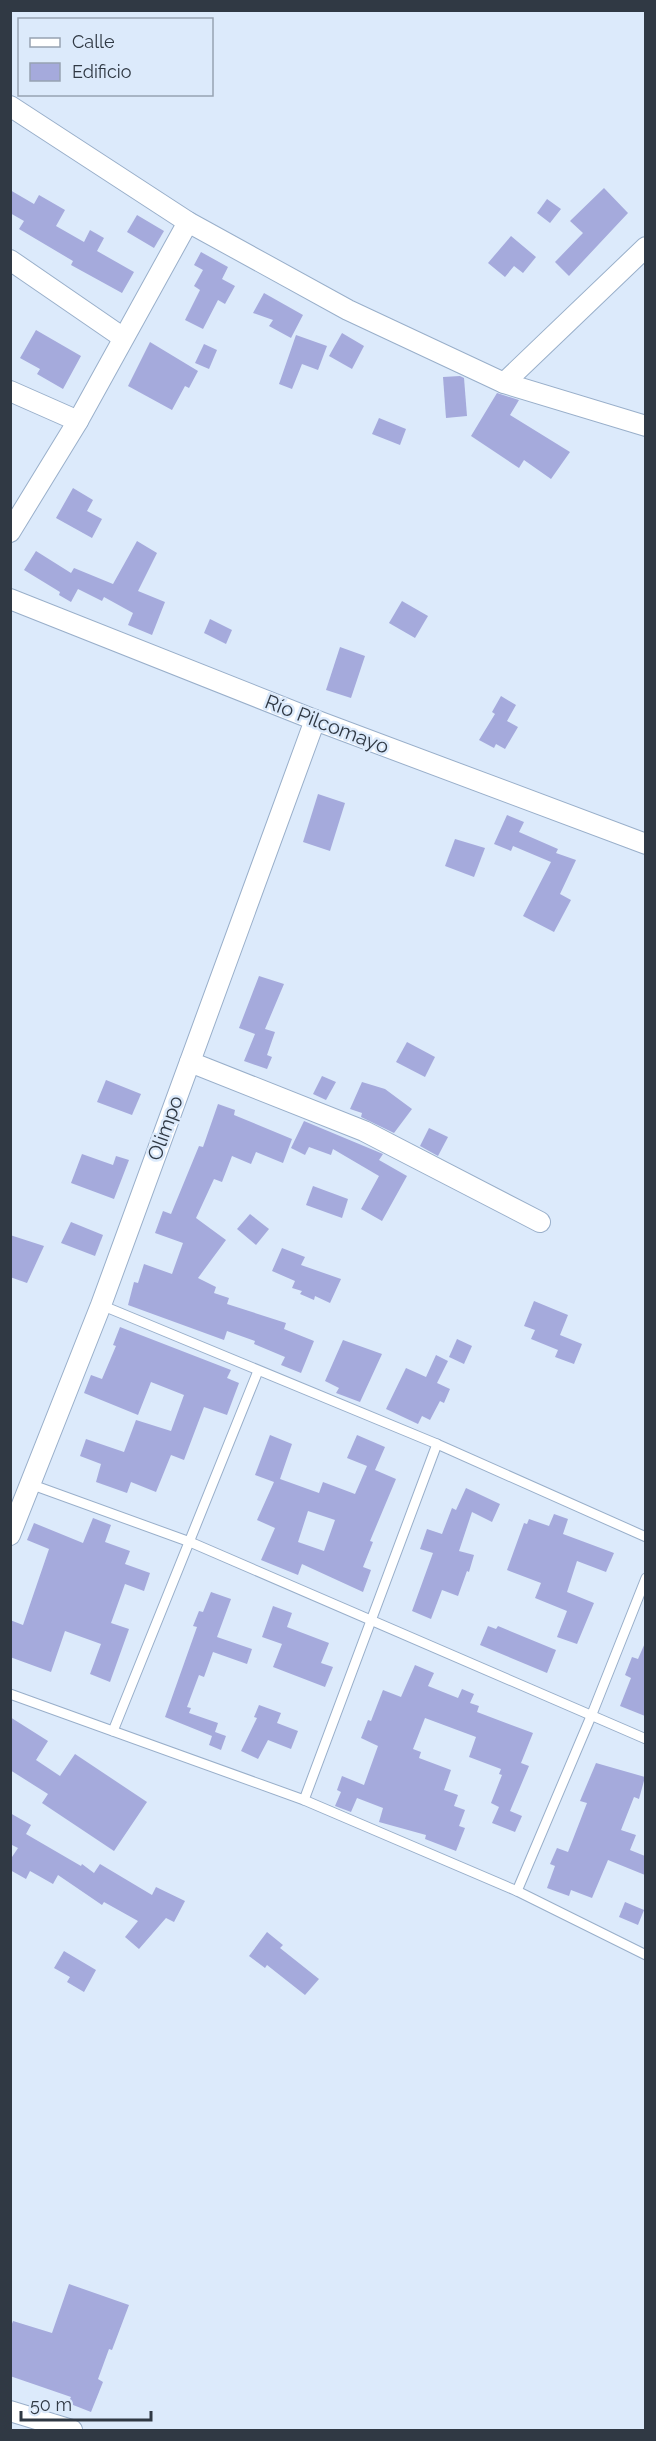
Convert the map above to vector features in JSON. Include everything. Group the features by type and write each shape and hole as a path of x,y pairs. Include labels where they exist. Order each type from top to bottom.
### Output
{"street":[{"path":"10,106 188,222 348,310 504,383 645,426"},
{"path":"10,532 78,421 122,337 188,222"},
{"path":"504,383 645,247"},
{"path":"10,260 122,337"},
{"path":"10,392 78,421"},
{"name":"Río Pilcomayo","path":"10,599 315,720 645,844"},
{"name":"Olimpo","path":"10,1535 101,1305 315,720"},
{"path":"190,1062 364,1131 540,1222"},
{"path":"10,2411 72,2430"}],"lane":[{"path":"101,1305 437,1444 645,1537"},
{"path":"113,1731 258,1371"},
{"path":"304,1800 437,1444"},
{"path":"30,1484 190,1542 592,1714 645,1739"},
{"path":"517,1891 592,1714 645,1578"},
{"path":"10,1694 304,1800 517,1891 645,1955"}],"building":[{"path":"604,188 628,213 569,276 555,262 583,233 570,221"},
{"path":"10,190 34,204 39,195 65,210 56,226 84,242 90,230 104,238 97,251 134,272 122,293 71,265 73,261 19,229 24,221 10,213"},
{"path":"547,199 561,209 550,223 537,213"},
{"path":"137,215 164,231 154,248 127,232"},
{"path":"511,236 536,257 523,273 514,266 505,277 488,263"},
{"path":"201,252 228,267 222,279 235,286 225,304 218,300 203,329 185,320 200,290 194,286 203,270 194,265"},
{"path":"264,293 303,315 291,338 269,326 273,320 253,313"},
{"path":"36,330 81,356 63,389 37,374 40,369 20,358"},
{"path":"342,333 364,346 352,369 329,356"},
{"path":"296,335 327,346 318,370 302,364 292,389 279,384"},
{"path":"150,342 198,371 189,388 185,386 172,410 128,386"},
{"path":"204,344 217,350 209,369 195,363"},
{"path":"460,376 464,378 467,416 446,418 443,377"},
{"path":"497,393 519,400 510,415 570,452 551,479 524,460 519,468 471,436"},
{"path":"379,418 406,429 400,445 372,434"},
{"path":"73,488 93,500 87,511 102,519 92,538 56,518"},
{"path":"137,541 157,553 138,591 165,602 152,635 128,625 133,613 104,597 102,601 78,589 71,602 59,595 60,592 24,570 36,551 71,573 74,568 113,584"},
{"path":"402,601 428,616 415,638 389,623"},
{"path":"210,619 232,630 226,644 204,633"},
{"path":"340,647 365,656 351,698 326,690"},
{"path":"501,696 516,705 507,721 518,727 505,749 496,744 494,748 479,740 495,714 492,712"},
{"path":"318,794 345,803 330,851 303,842"},
{"path":"507,815 524,822 519,832 558,849 556,853 576,860 560,894 571,900 554,932 523,916 551,862 513,846 511,851 494,844"},
{"path":"455,839 485,848 474,877 445,866"},
{"path":"259,976 284,984 265,1029 275,1032 267,1055 272,1057 267,1069 244,1061 255,1034 239,1028"},
{"path":"407,1042 435,1057 425,1077 396,1062"},
{"path":"322,1076 336,1082 326,1100 313,1094"},
{"path":"106,1080 141,1094 132,1115 97,1102"},
{"path":"362,1082 385,1089 412,1109 394,1133 361,1117 362,1113 350,1109"},
{"path":"218,1104 235,1110 234,1115 292,1139 283,1163 256,1152 251,1164 232,1156 222,1182 214,1179 196,1218 226,1240 198,1278 216,1287 214,1293 229,1298 227,1304 286,1323 284,1329 314,1341 301,1373 281,1365 285,1357 254,1344 255,1341 227,1331 224,1340 128,1305 134,1282 138,1283 144,1264 172,1274 183,1243 155,1233 163,1211 171,1214 199,1146 203,1147"},
{"path":"304,1121 383,1154 379,1160 407,1176 382,1221 361,1209 379,1176 333,1149 331,1155 309,1147 305,1155 291,1148"},
{"path":"429,1128 448,1137 438,1156 420,1146"},
{"path":"82,1154 113,1165 116,1156 129,1160 114,1199 71,1183"},
{"path":"313,1186 348,1199 342,1218 306,1205"},
{"path":"250,1214 269,1229 256,1245 237,1229"},
{"path":"71,1222 103,1235 95,1256 61,1243"},
{"path":"10,1235 44,1246 27,1283 10,1277"},
{"path":"282,1248 305,1257 301,1265 341,1279 330,1303 315,1296 314,1300 300,1294 302,1291 292,1288 295,1281 272,1271"},
{"path":"534,1301 568,1315 560,1335 582,1344 574,1364 555,1357 558,1350 531,1339 535,1330 524,1326"},
{"path":"120,1327 231,1370 227,1378 239,1383 227,1415 204,1407 184,1460 171,1455 156,1492 131,1482 127,1493 96,1482 101,1464 80,1456 86,1439 124,1452 136,1420 171,1431 184,1395 151,1382 138,1415 84,1393 91,1375 102,1379 116,1346 113,1345"},
{"path":"457,1339 472,1346 464,1364 449,1357"},
{"path":"343,1340 382,1354 360,1402 336,1393 339,1388 325,1381"},
{"path":"436,1355 448,1361 437,1383 450,1389 444,1403 440,1401 430,1420 422,1416 418,1424 386,1409 406,1368 426,1377"},
{"path":"270,1435 292,1444 280,1479 319,1493 323,1482 355,1494 367,1466 347,1458 357,1435 385,1447 375,1470 396,1479 370,1541 373,1542 363,1567 371,1570 363,1592 302,1564 298,1575 261,1560 275,1528 257,1520 274,1482 255,1475","holes":["308,1511 335,1520 324,1551 298,1542"]},
{"path":"466,1488 500,1504 492,1522 472,1512 459,1551 474,1555 469,1572 467,1571 458,1596 442,1590 431,1619 412,1611 433,1553 420,1549 427,1529 442,1534 452,1508 456,1510"},
{"path":"554,1514 568,1519 563,1534 614,1553 606,1572 577,1561 567,1592 594,1603 577,1644 557,1637 567,1611 535,1598 541,1583 507,1570 524,1523 527,1524 529,1519 549,1526"},
{"path":"93,1518 111,1525 105,1542 130,1551 125,1564 150,1573 144,1591 125,1584 111,1623 129,1629 110,1682 90,1674 101,1644 65,1631 51,1672 10,1657 10,1620 23,1625 49,1549 27,1540 34,1523 83,1543"},
{"path":"211,1592 231,1599 217,1637 252,1649 247,1664 213,1652 204,1677 199,1675 187,1707 191,1708 189,1713 218,1723 215,1732 226,1736 221,1750 209,1745 212,1736 165,1717 197,1627 193,1626 199,1611 203,1612"},
{"path":"273,1606 292,1613 287,1627 329,1643 321,1663 333,1667 325,1687 273,1667 282,1644 262,1637"},
{"path":"488,1626 496,1629 498,1626 556,1650 547,1673 480,1645"},
{"path":"645,1643 645,1716 620,1706 631,1678 625,1675 632,1657 638,1659"},
{"path":"415,1665 434,1673 428,1686 458,1698 462,1689 474,1694 470,1703 479,1706 477,1712 533,1733 521,1763 529,1766 510,1811 522,1816 515,1832 492,1823 499,1807 491,1803 502,1775 499,1774 501,1769 469,1757 476,1737 425,1718 413,1749 421,1752 419,1758 451,1770 444,1790 458,1795 454,1806 465,1810 459,1826 465,1828 456,1851 425,1839 426,1835 379,1822 383,1808 357,1798 351,1812 335,1806 341,1792 337,1790 342,1776 364,1785 378,1746 361,1738 368,1720 371,1721 383,1690 401,1697"},
{"path":"259,1705 281,1713 277,1723 298,1731 291,1749 268,1740 258,1759 241,1751 257,1718 254,1717"},
{"path":"10,1717 48,1741 36,1760 60,1776 75,1754 147,1802 114,1851 42,1803 48,1794 10,1770"},
{"path":"596,1763 645,1777 639,1799 634,1797 621,1830 636,1835 630,1850 645,1856 645,1875 608,1860 592,1898 571,1890 569,1896 547,1888 555,1866 550,1864 557,1848 568,1852 587,1803 580,1801"},
{"path":"10,1813 31,1825 26,1834 81,1866 82,1864 94,1873 100,1864 152,1895 156,1887 185,1901 174,1922 166,1918 139,1949 125,1937 138,1921 104,1902 102,1905 58,1875 53,1884 30,1871 26,1879 10,1870 10,1860 18,1848 10,1844"},
{"path":"625,1902 644,1910 638,1925 619,1917"},
{"path":"267,1932 283,1945 280,1948 319,1979 305,1995 267,1965 265,1968 249,1956"},
{"path":"64,1951 96,1970 84,1992 67,1982 70,1977 54,1968"},
{"path":"69,2284 129,2305 98,2379 103,2382 91,2412 68,2403 71,2397 10,2376 10,2329 13,2321 52,2333"}]}
